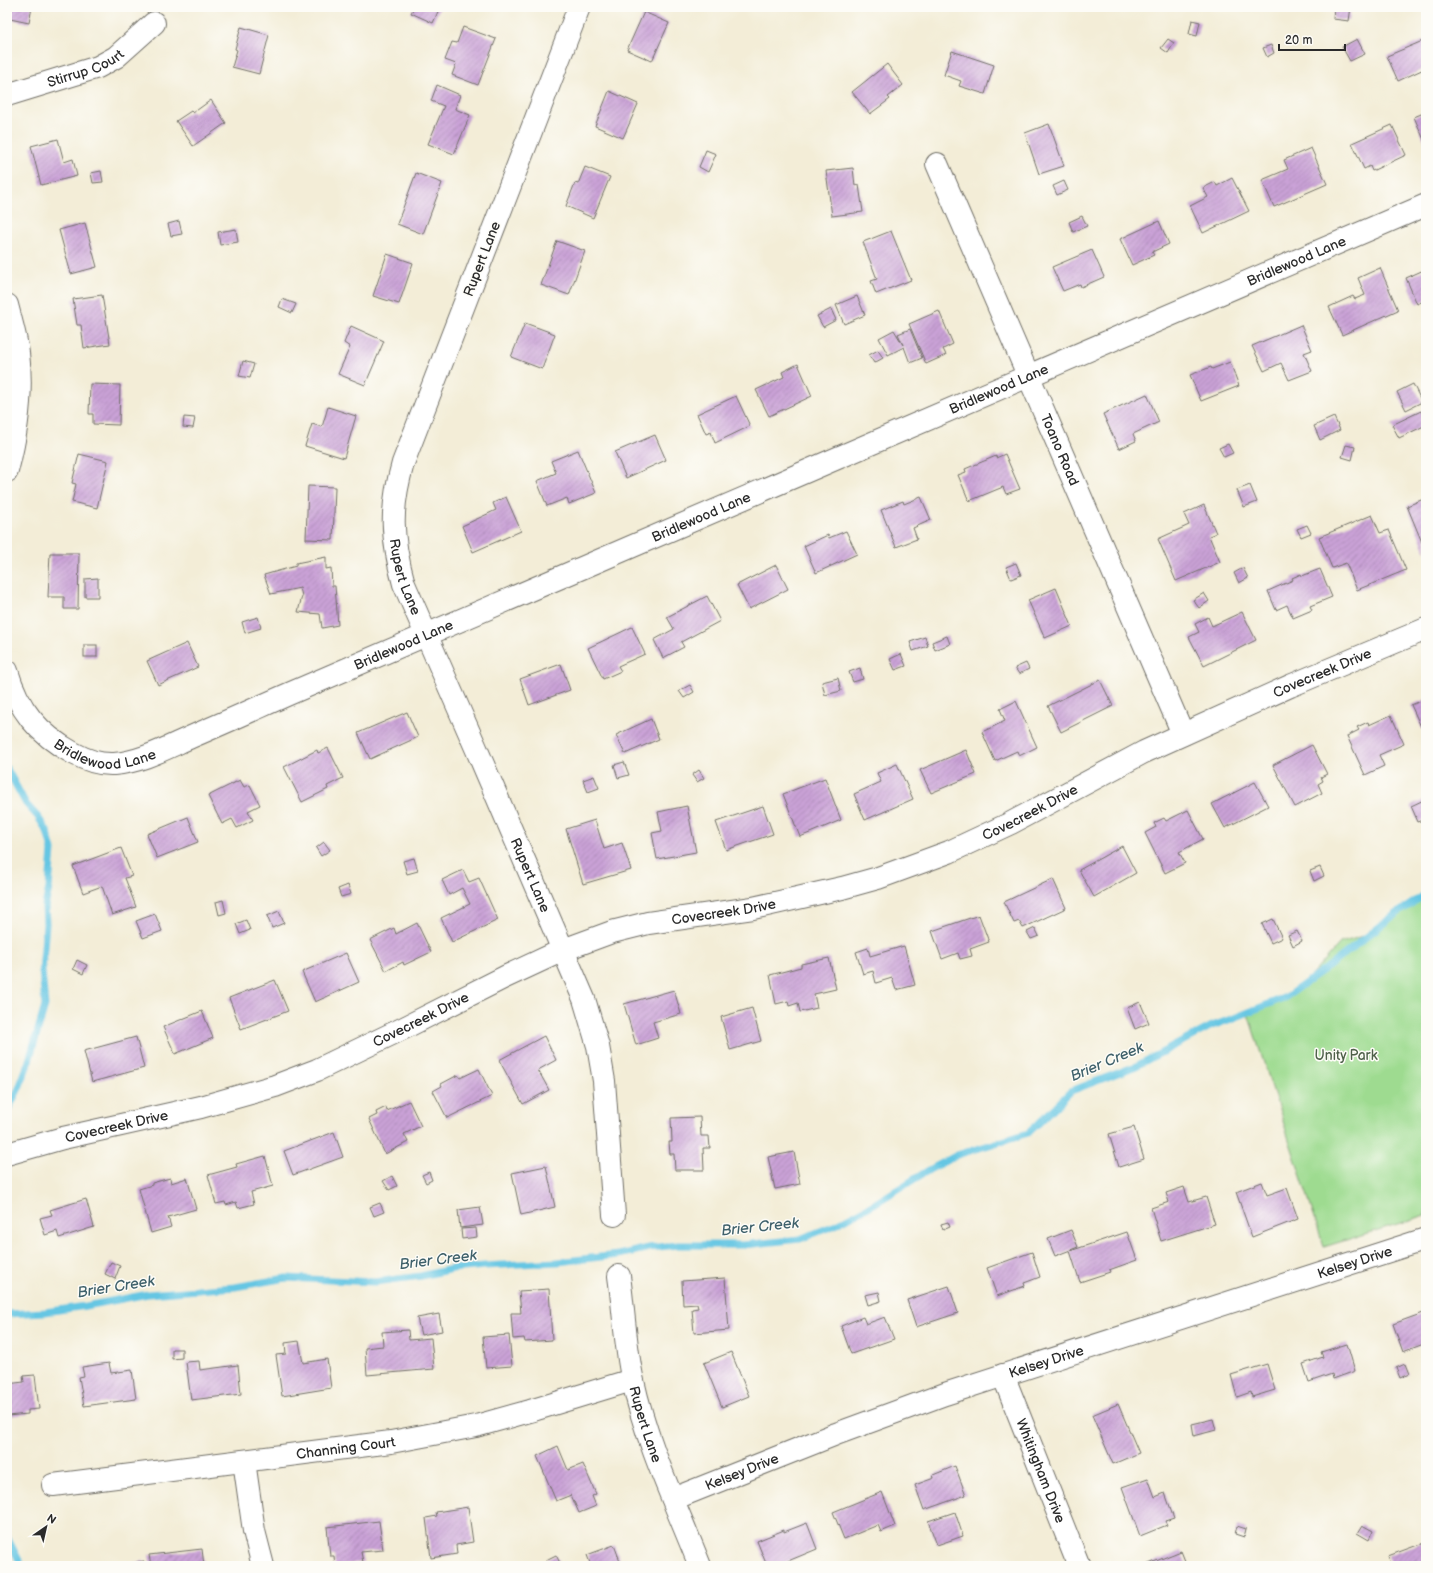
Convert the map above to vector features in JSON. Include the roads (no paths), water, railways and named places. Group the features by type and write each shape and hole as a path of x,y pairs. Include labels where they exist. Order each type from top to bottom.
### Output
{"street":[{"name":"Rupert Lane","path":"579,7 406,455 396,486 393,510 393,536 397,559 404,584 584,999 598,1046 604,1081 614,1215"},
{"name":"Stirrup Court","path":"7,95 98,67 116,57 154,23"},
{"name":"Toano Road","path":"937,164 1183,734"},
{"name":"Bridlewood Lane","path":"7,671 19,703 29,718 42,732 58,745 87,760 100,764 128,762 153,754 291,693 1426,204"},
{"path":"7,305 18,352 20,378 17,426 7,471"},
{"name":"Covecreek Drive","path":"7,1154 63,1138 201,1107 275,1086 323,1066 404,1028 505,977 563,950 612,932 648,923 753,908 842,888 878,878 949,852 1011,823 1144,752 1290,686 1426,629"},
{"name":"Kelsey Drive","path":"673,1499 836,1434 945,1394 1426,1239"},
{"name":"Rupert Lane","path":"619,1276 632,1380 640,1409 652,1447 700,1566"},
{"name":"Whitingham Drive","path":"1002,1375 1079,1566"},
{"name":"Channing Court","path":"53,1485 391,1442 476,1426 632,1380"},
{"path":"244,1461 254,1531 263,1566"}],"waterway":[{"path":"7,769 26,804 38,817 47,831 52,850 49,888 45,906 46,924 42,971 45,1006 28,1064 19,1088 7,1112"},
{"name":"Brier Creek","path":"7,1314 45,1312 148,1294 235,1287 286,1278 375,1282 421,1276 452,1269 557,1262 618,1255 649,1248 678,1245 743,1245 800,1239 833,1226 874,1204 929,1170 957,1155 1028,1133 1071,1091 1136,1066 1212,1026 1286,997 1328,967 1392,917 1426,894"},
{"path":"7,1537 22,1566"}],"park label":[{"name":"Unity Park","path":"1346,1055"}]}
